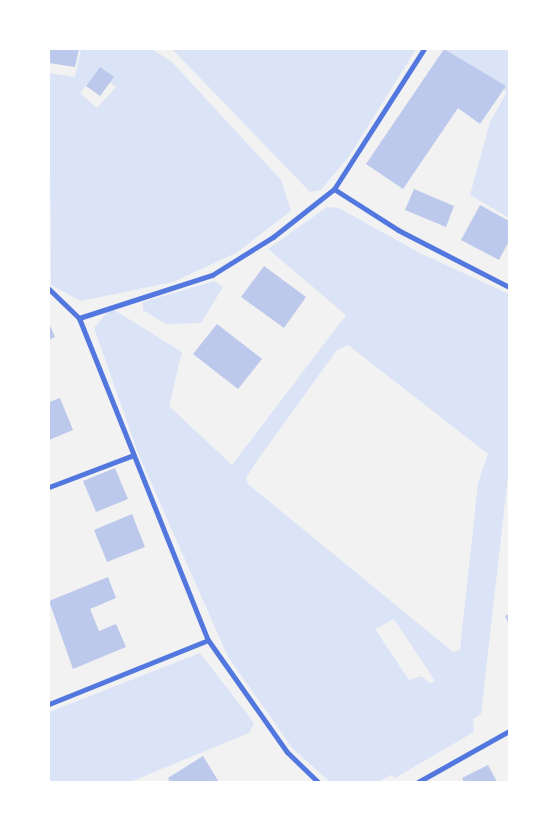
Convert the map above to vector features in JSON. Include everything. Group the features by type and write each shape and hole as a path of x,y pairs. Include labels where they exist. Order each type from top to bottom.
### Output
{"street":[{"path":"79,318 212,275 273,237 334,189 424,49"},
{"path":"334,189 398,230 509,287"},
{"path":"49,289 79,318 131,456 208,640 287,752 318,782"},
{"path":"49,488 131,456"},
{"path":"49,704 208,640"},
{"path":"418,782 509,731"}],"shaded area":[{"path":"81,49 152,49 172,62 281,180 291,211 236,253 173,282 81,301 51,285 49,73 75,77","holes":["97,71 116,87 97,108 80,93"]},
{"path":"172,49 416,49 350,155 321,190 310,192"},
{"path":"441,49 509,49 509,218 470,195 490,122 507,92"},
{"path":"327,207 339,208 420,253 509,294 509,468 481,714 473,719 474,732 395,778 391,775 378,782 330,782 293,749 228,657 138,453 94,328 111,308 182,352 169,406 232,465 346,315 268,249","holes":["348,345 488,454 478,483 460,650 453,652 248,484 246,478 259,458 337,350","394,619 435,681 430,683 421,676 409,680 375,629"]},
{"path":"214,281 223,287 201,323 166,324 143,310 143,302"},
{"path":"200,653 254,723 249,733 130,782 49,782 49,712"}],"building":[{"path":"49,49 79,49 75,67 49,63"},
{"path":"444,49 506,86 480,124 458,108 403,189 366,164"},
{"path":"100,67 114,77 100,96 86,86"},
{"path":"414,189 454,206 446,227 405,210"},
{"path":"480,205 509,221 509,241 499,260 461,240"},
{"path":"264,266 306,297 284,328 241,297"},
{"path":"49,323 55,337 49,340"},
{"path":"217,324 262,359 238,389 193,354"},
{"path":"60,398 73,430 49,440 49,402"},
{"path":"115,468 128,499 96,512 83,481"},
{"path":"132,514 145,547 107,562 94,530"},
{"path":"108,577 116,598 90,609 99,631 116,624 126,647 73,669 49,601"},
{"path":"509,614 509,624 505,616"},
{"path":"203,756 219,782 170,782 168,778"},
{"path":"488,765 497,782 464,782 462,778"}]}
